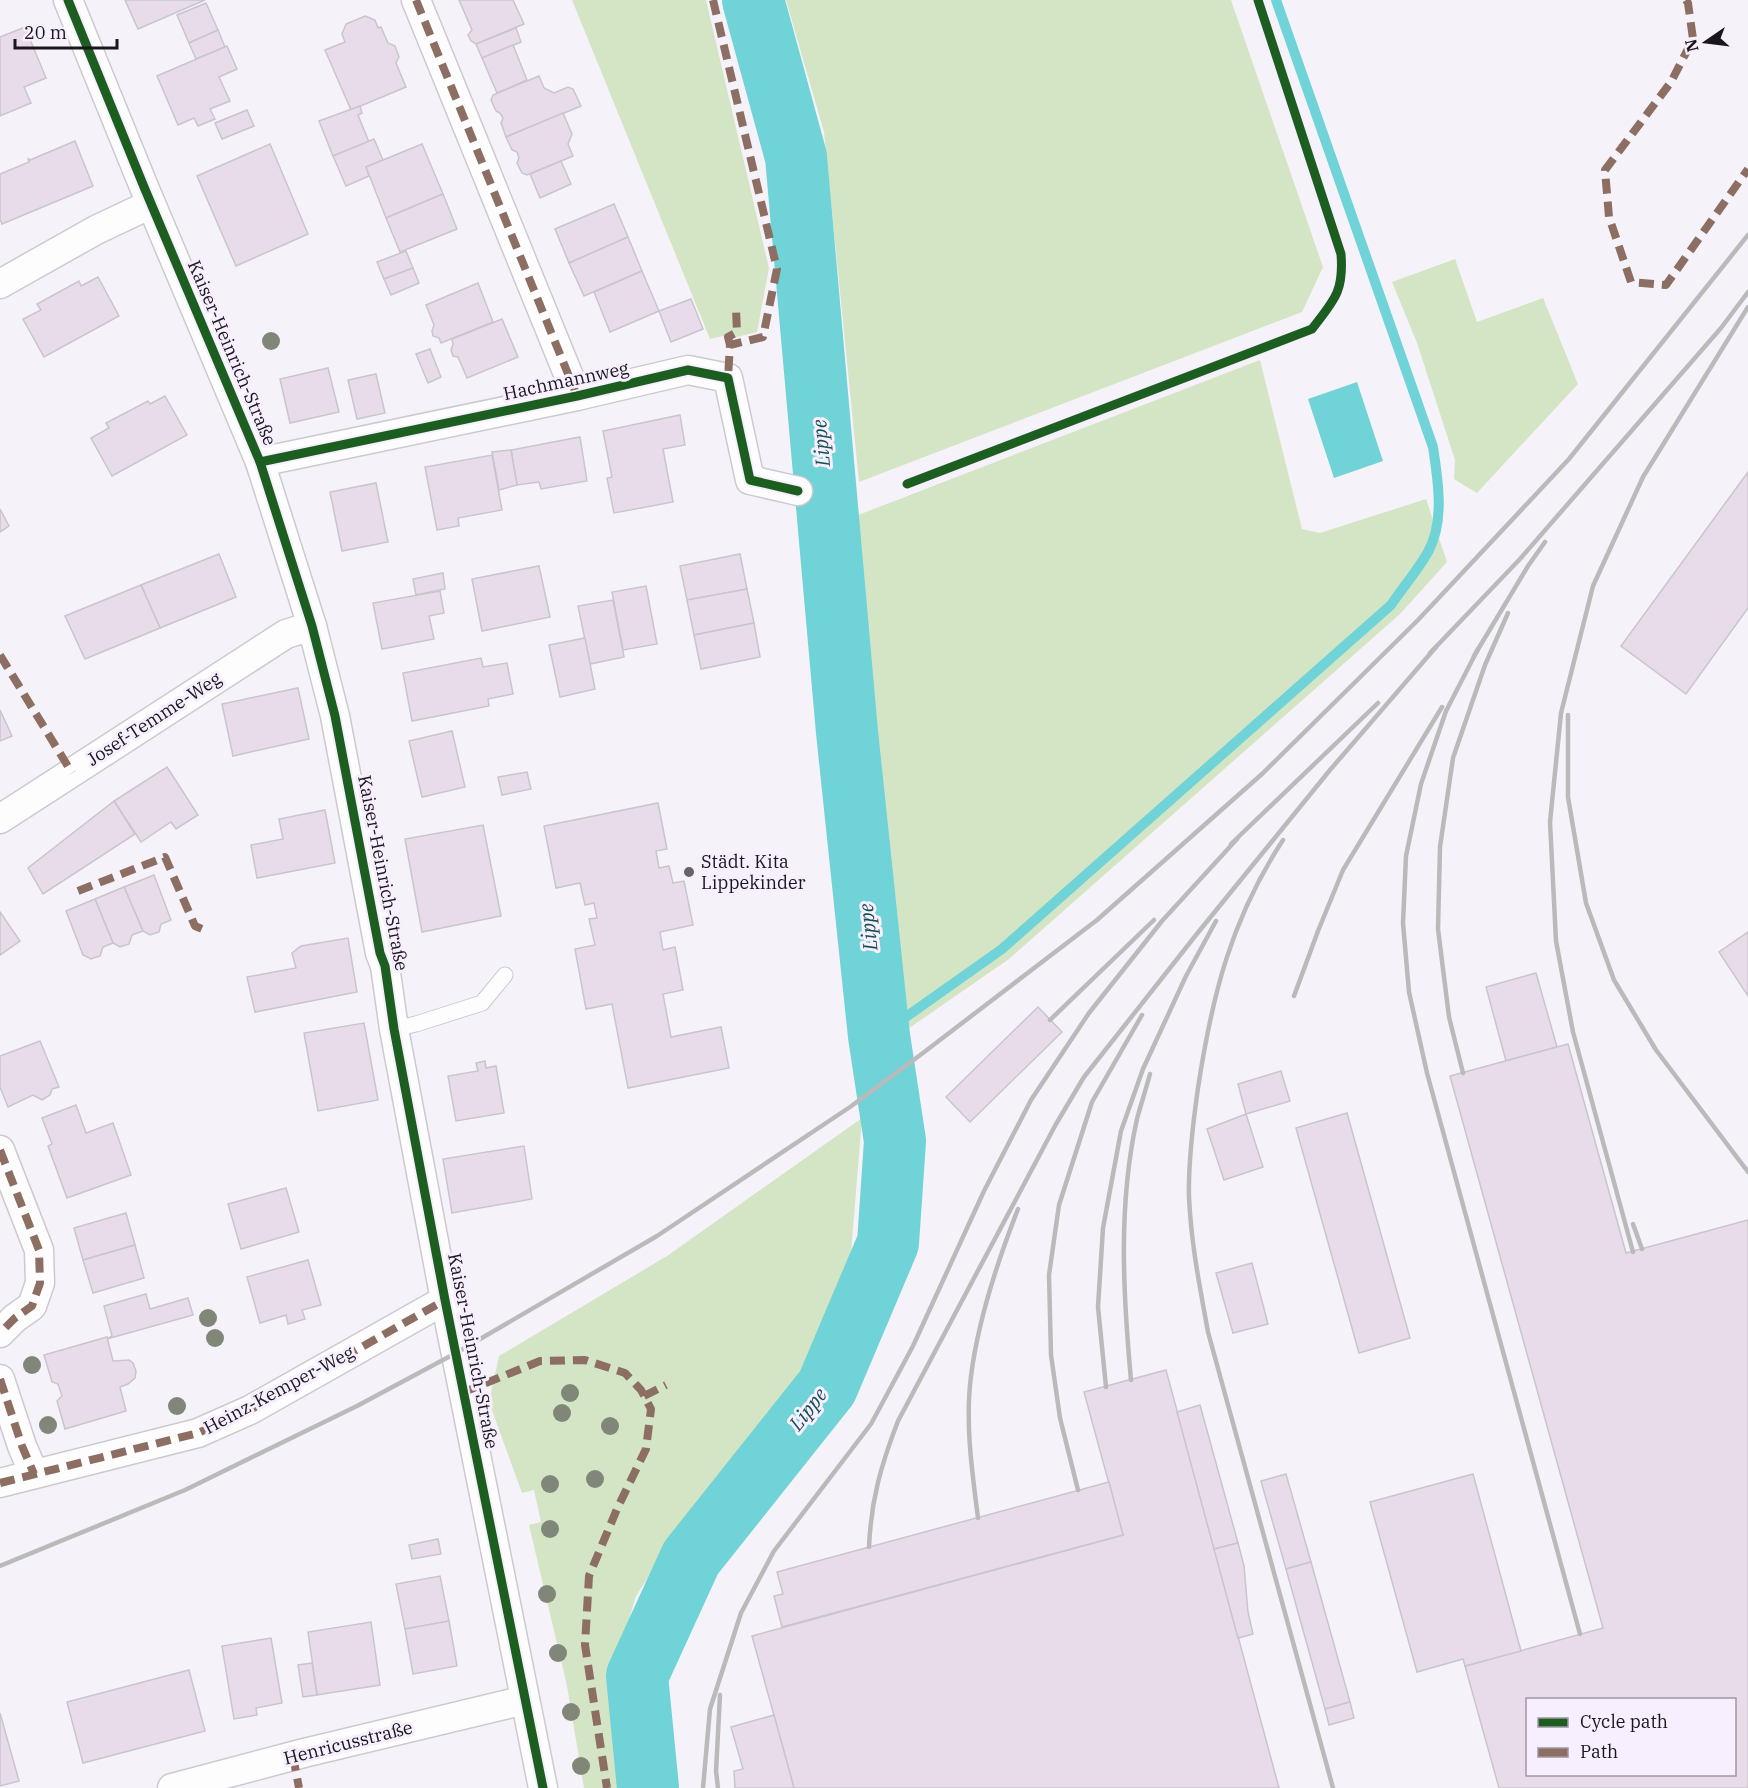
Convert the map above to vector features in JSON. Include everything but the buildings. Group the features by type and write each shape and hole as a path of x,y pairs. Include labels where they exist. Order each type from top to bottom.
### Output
{"street":[{"name":"Kaiser-Heinrich-Straße","path":"68,0 260,462 312,626 335,716 380,953 385,966 394,1029 445,1300 543,1788"},
{"name":"Hachmannweg","path":"416,0 577,396"},
{"path":"0,284 96,230 151,204"},
{"name":"Hachmannweg","path":"260,462 577,396 688,370 728,378 750,480 798,491"},
{"name":"Josef-Temme-Weg","path":"0,819 286,634 312,626"},
{"path":"0,1150 39,1250 40,1283 32,1306 0,1333"},
{"name":"Heinz-Kemper-Weg","path":"0,1483 198,1433 250,1410 445,1300"},
{"path":"0,1379 22,1446 34,1474"},
{"name":"Henricusstraße","path":"172,1788 525,1700"}],"lane":[{"path":"394,1029 482,1003 505,975"}],"green space":[{"path":"572,0 706,0 769,268 757,332 733,338 732,334 710,339"},
{"path":"786,0 1231,0 1323,267 1302,312 859,482 824,132"},
{"path":"1455,259 1477,322 1543,298 1578,384 1477,493 1454,479 1455,460 1417,343 1392,282"},
{"path":"1260,360 1302,529 1320,533 1426,499 1447,562 1400,614 1009,959 902,1033 892,986 853,517"},
{"path":"862,1118 851,1253 826,1347 781,1413 736,1468 684,1521 636,1596 619,1653 614,1740 621,1788 584,1788 567,1686 529,1525 541,1522 534,1490 522,1493 489,1402 499,1356 667,1256"}],"water":[{"path":"1357,382 1383,461 1334,478 1308,399"}],"waterway":[{"name":"Lippe","path":"648,1788 637,1676 691,1558 827,1387 888,1243 895,1141 879,1036 847,732 796,157 753,0"},
{"path":"879,1036 1002,949 1391,605 1424,559 1433,540 1437,527 1439,501 1433,447 1276,0"}],"railway":[{"path":"0,1566 185,1490 357,1406 456,1353 657,1236 850,1107 919,1056 1097,920 1262,774 1418,620 1569,459 1748,235"},
{"path":"1430,653 1520,559 1721,328 1748,292"},
{"path":"1633,1252 1573,1032 1556,941 1550,822 1561,713 1593,586 1643,477 1748,307"},
{"path":"1474,656 1545,542"},
{"path":"1463,1073 1449,1017 1438,929 1440,847 1453,758 1485,665 1508,613"},
{"path":"869,1547 878,1483 898,1421 1056,1124 1084,1077 1330,770 1436,647"},
{"path":"1478,649 1446,711 1421,784 1406,856 1403,923 1409,992 1427,1073 1580,1634"},
{"path":"1231,844 1378,703"},
{"path":"1294,996 1343,870 1442,707"},
{"path":"1568,715 1568,797 1586,903 1614,980 1656,1050 1748,1172"},
{"path":"703,1788 710,1709 741,1613 774,1551 871,1424 913,1346 984,1191 1031,1100 1089,1013 1162,921 1237,839"},
{"path":"1283,840 1250,899 1226,959 1217,990 1196,1101 1190,1156 1189,1197 1194,1248 1208,1332 1333,1788"},
{"path":"1050,1020 1154,920"},
{"path":"1106,1387 1098,1307 1103,1228 1121,1131 1143,1069 1186,976 1216,921"},
{"path":"1078,1490 1060,1418 1051,1355 1049,1275 1059,1205 1092,1102 1142,1015"},
{"path":"1131,1380 1124,1282 1127,1183 1137,1119 1150,1074"},
{"path":"978,1518 969,1429 971,1376 978,1334 990,1291 1018,1209"},
{"path":"1633,1224 1642,1249"},
{"path":"718,1788 716,1771 720,1695"}],"marked path":[{"path":"416,0 577,396"},
{"path":"713,0 777,269 763,337 730,345 728,378"},
{"path":"1686,0 1693,39 1671,82 1605,170 1609,217 1631,282 1666,285 1748,169"},
{"path":"730,345 728,337 737,332 736,309"},
{"path":"0,655 72,773"},
{"path":"78,891 165,857 195,926 209,932"},
{"path":"0,1150 39,1250 40,1283 32,1306 0,1333"},
{"path":"0,1483 198,1433 250,1410 445,1300"},
{"path":"464,1392 540,1361 585,1360 625,1373 641,1390 651,1409 646,1449 617,1509 589,1576 585,1645 607,1788"},
{"path":"0,1379 22,1446 34,1474"},
{"path":"644,1396 666,1385"},
{"path":"293,1756 299,1788"}],"cycle path":[{"path":"68,0 260,462 312,626 335,716 380,953 385,966 394,1029 445,1300 543,1788"},
{"path":"907,484 1312,329 1326,310 1339,287 1341,254 1258,0"},
{"path":"260,462 577,396 688,370 728,378 750,480 798,491"}],"place":[{"name":"Städt. Kita Lippekinder","path":"689,872"}]}
